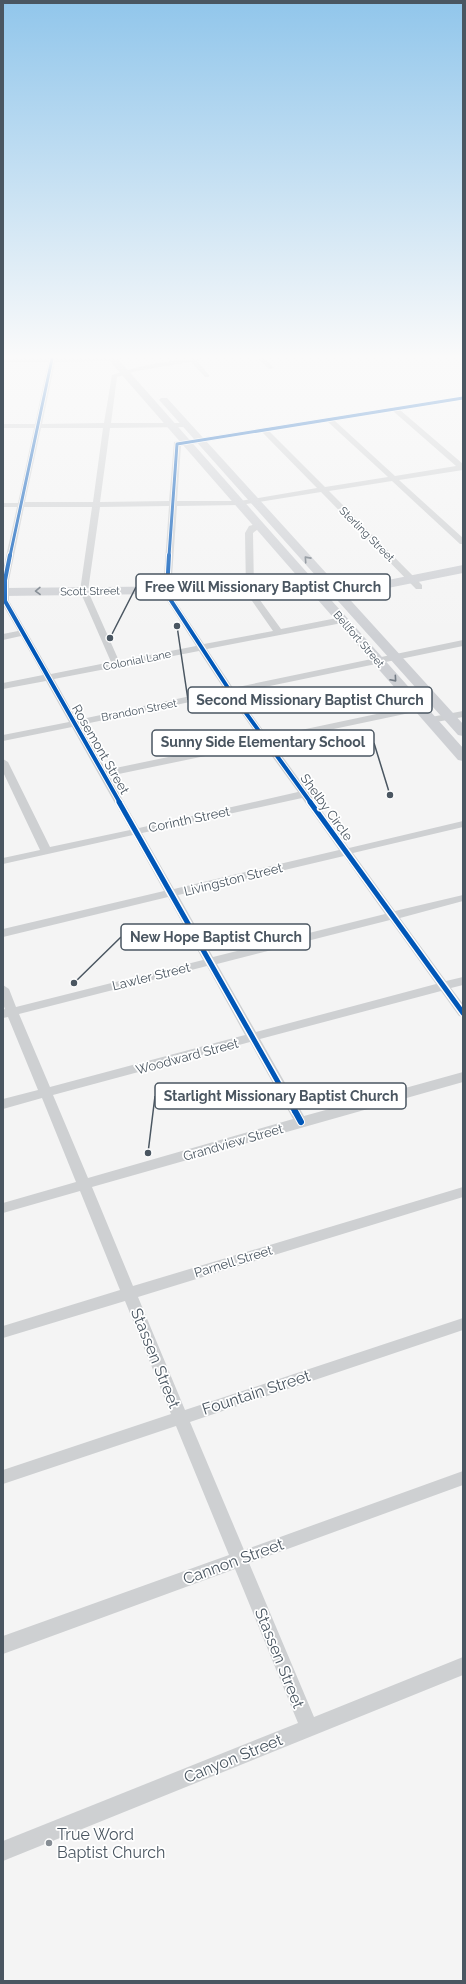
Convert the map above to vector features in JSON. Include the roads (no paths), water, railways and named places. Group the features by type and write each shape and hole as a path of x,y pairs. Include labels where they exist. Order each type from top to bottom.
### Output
{"main road":[{"name":"Bellfort Street","path":"194,452 463,757"},
{"name":"Bellfort Street","path":"210,452 463,732"},
{"path":"212,471 226,469"},
{"path":"270,537 285,535"},
{"name":"Scott Street","path":"4,596 386,592 463,569"},
{"name":"Scott Street","path":"416,583 463,578"}],"street":[{"path":"4,596 33,452"},
{"path":"104,452 87,595 116,664"},
{"path":"169,595 175,452"},
{"name":"Sterling Street","path":"286,452 416,583"},
{"path":"364,452 463,542"},
{"path":"445,452 463,467"},
{"path":"3,505 255,502 463,467"},
{"path":"259,525 252,528 249,533 252,594 279,632"},
{"name":"Shelby Circle","path":"169,595 230,691 463,1013"},
{"name":"Rosemont Street","path":"4,596 47,677 301,1122"},
{"name":"Colonial Lane","path":"3,686 342,620"},
{"path":"3,637 23,633"},
{"name":"Brandon Street","path":"3,738 463,643"},
{"path":"103,774 419,708"},
{"path":"431,720 463,714"},
{"path":"3,762 46,851"},
{"name":"Corinth Street","path":"3,861 304,794"},
{"name":"Livingston Street","path":"3,933 463,824"},
{"name":"Lawler Street","path":"8,1013 463,898"},
{"name":"Woodward Street","path":"3,1104 253,1039 463,981"},
{"name":"Stassen Street","path":"3,989 8,1013 46,1093 309,1728"},
{"name":"Grandview Street","path":"3,1208 301,1122 463,1078"},
{"name":"Parnell Street","path":"3,1332 463,1192"},
{"name":"Fountain Street","path":"3,1477 463,1324"},
{"name":"Cannon Street","path":"3,1645 463,1478"},
{"name":"Canyon Street","path":"3,1851 463,1666"}],"place":[{"name":"Second Missionary Baptist Church","path":"177,626"},
{"name":"Free Will Missionary Baptist Church","path":"110,638"},
{"name":"Sunny Side Elementary School","path":"390,795"},
{"name":"New Hope Baptist Church","path":"74,983"},
{"name":"Starlight Missionary Baptist Church","path":"148,1153"},
{"name":"True Word Baptist Church","path":"49,1843"}]}
